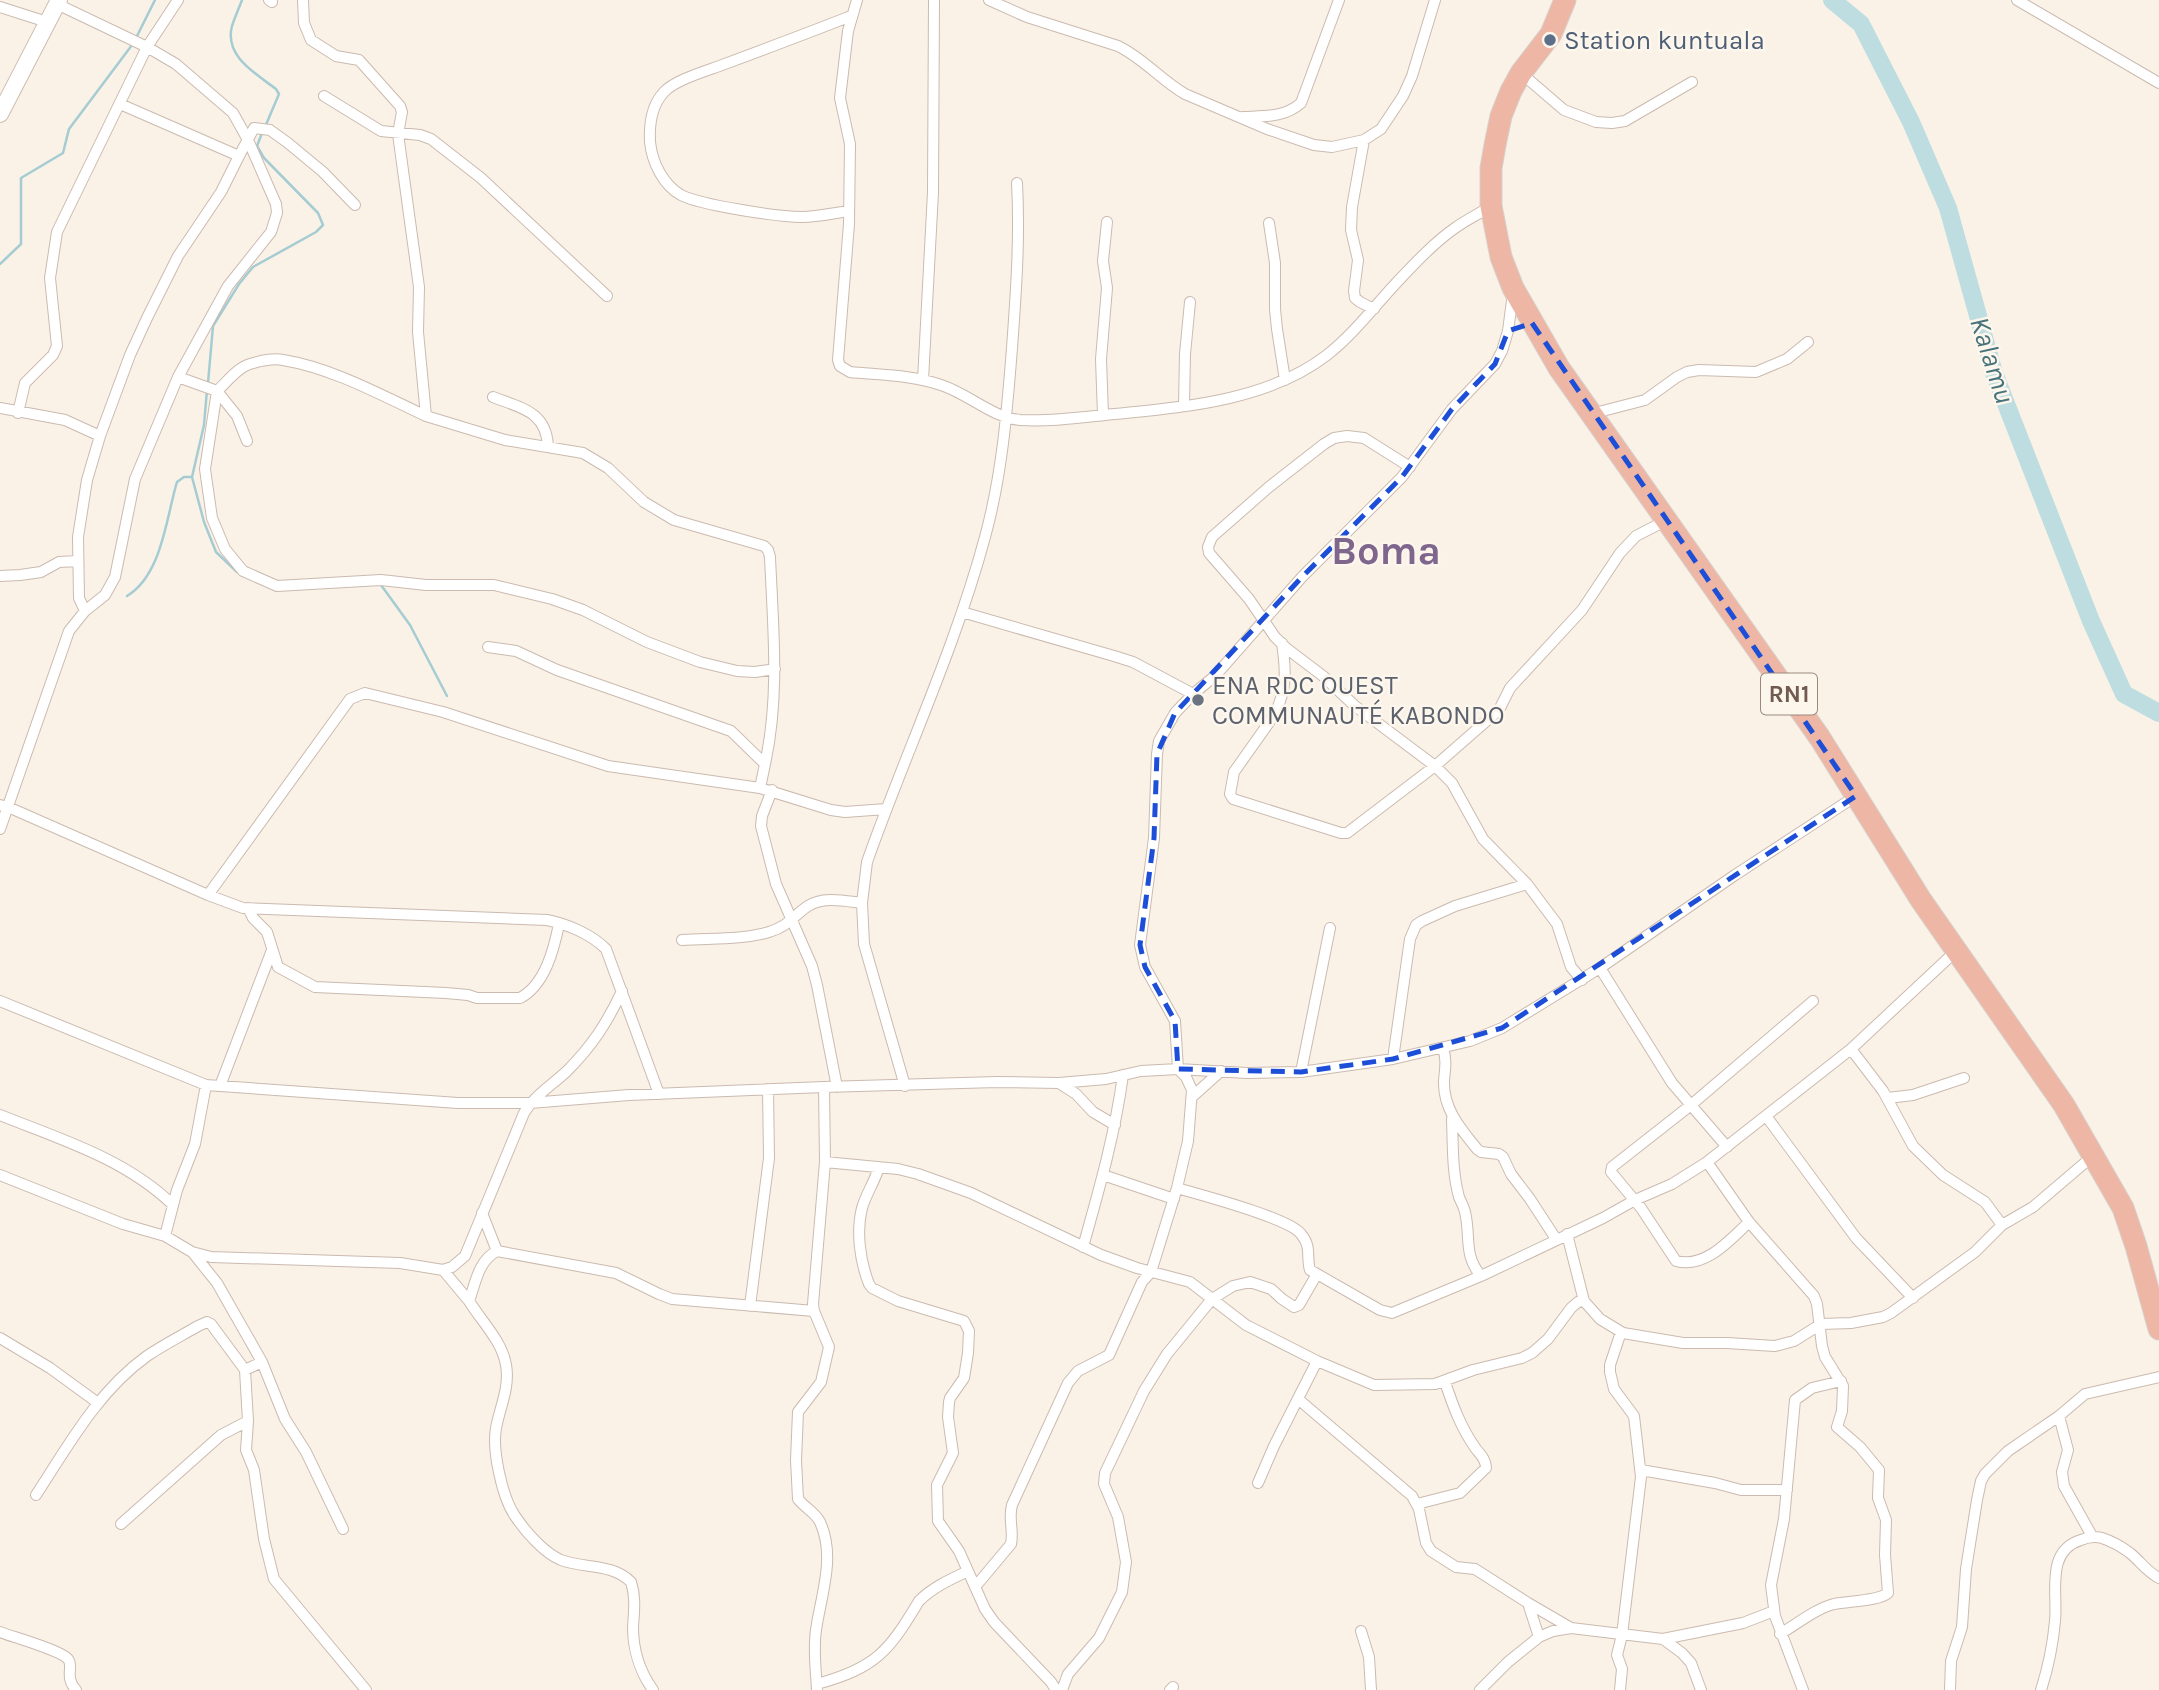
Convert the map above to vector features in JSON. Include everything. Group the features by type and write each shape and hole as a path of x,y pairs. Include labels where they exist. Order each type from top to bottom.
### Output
{"highway":[{"name":"RN1","path":"1536,53 1540,33 1553,0"},
{"name":"RN1","path":"1565,0 1551,34 1511,91 1501,116 1491,168 1491,206 1502,257 1513,288 1559,369 1826,747 1921,900 2040,1069 2094,1155 2123,1208 2159,1329"}],"street":[{"path":"18,413 25,383 54,355 57,346 50,278 57,232 120,104 144,45 178,0"},
{"path":"303,0 303,23 311,40 336,56 359,60 400,106 402,112 398,134 419,287 418,332 426,416"},
{"path":"857,0 851,16 840,98 850,144 849,211 838,360 840,366 850,372 923,380 942,385 1007,419 1032,421 1103,415 1229,398 1285,380 1327,355 1440,240 1491,206"},
{"path":"923,380 933,192 934,0"},
{"path":"989,0 1027,17 1131,52 1171,86 1185,94 1266,129 1314,145 1332,147 1364,140 1381,130 1403,96 1412,76 1435,0"},
{"path":"1241,118 1283,115 1301,103 1339,0"},
{"path":"2017,0 2159,83"},
{"path":"0,114 58,2 144,45 181,68 233,113 248,139 276,204 275,222 271,232 228,286 178,377 135,479 115,577 105,594 85,611 69,631 4,806 0,829"},
{"path":"0,7 47,22"},
{"path":"849,211 799,217 688,198 668,185 658,171 650,139 654,106 671,86 851,16"},
{"path":"1521,74 1563,110 1596,122 1612,123 1625,121 1692,82"},
{"path":"324,96 381,131 420,135 431,139 481,178 607,296"},
{"path":"120,104 239,156"},
{"path":"85,611 79,598 81,512 100,436 130,355 178,256 221,192 254,128 264,128 288,143 323,172 355,205"},
{"path":"1364,140 1352,207 1351,230 1358,260 1354,291 1360,302 1374,309"},
{"path":"905,1086 864,944 862,903 867,862 962,612 995,496 1007,419 1017,276 1017,183"},
{"path":"1103,415 1101,359 1107,288 1103,261 1107,222"},
{"path":"1269,223 1275,263 1277,329 1285,380"},
{"path":"975,1587 1011,1544 1012,1505 1068,1383 1078,1371 1109,1355 1142,1282 1151,1272 1188,1141 1193,1096 1189,1082 1178,1069 1175,1021 1145,967 1140,945 1154,838 1159,741 1175,713 1215,677 1302,577 1387,493 1410,467 1452,409 1495,364 1508,331 1513,288"},
{"path":"1184,405 1190,302"},
{"path":"1508,331 1532,323"},
{"path":"1591,414 1645,400 1688,372 1756,372 1787,359 1808,342"},
{"path":"211,389 250,364 273,359 331,373 426,416 505,440 588,455 615,474 644,502 674,520 764,546 770,557 775,689 770,744 760,788"},
{"path":"178,377 211,389 237,416 247,441"},
{"path":"211,389 205,469 212,518 225,550 243,571 277,586 380,580 426,585 494,585 552,599 583,610 647,642 700,662 737,671 775,670"},
{"path":"493,397 534,414 544,425 548,446"},
{"path":"0,408 65,420 100,436"},
{"path":"1410,467 1364,438 1334,438 1269,488 1212,537 1209,553 1265,620 1275,637 1355,705 1435,766 1452,783 1483,839 1527,884 1557,924 1571,967 1581,980"},
{"path":"1282,643 1286,672 1280,703 1234,772 1229,790 1233,799 1341,833 1347,832 1435,766 1499,710 1510,688 1582,610 1611,565 1636,536 1667,520"},
{"path":"0,576 41,572 59,562 78,561"},
{"path":"962,612 1133,662 1193,694"},
{"path":"488,647 516,651 556,670 731,731 765,764"},
{"path":"208,895 350,699 365,693 443,712 608,766 772,790 831,810 845,812 886,809"},
{"path":"772,790 761,826 773,872 817,985 837,1087"},
{"path":"0,1001 206,1085 467,1104 824,1087 1059,1083 1106,1079 1140,1071 1178,1069 1247,1073 1301,1072 1393,1059 1469,1041 1502,1028 1600,968 1743,869 1856,796"},
{"path":"4,806 208,895 248,908 547,920 577,930 603,946 659,1094"},
{"path":"1393,1059 1410,939 1416,925 1455,906 1527,884"},
{"path":"682,940 756,936 783,927 806,906 815,902 862,903"},
{"path":"248,908 253,918 267,932 281,970 315,987 453,993 477,998 520,998 526,995 542,975 554,949 559,924"},
{"path":"1301,1072 1330,928"},
{"path":"220,1086 272,950"},
{"path":"1103,1175 1259,1213 1297,1230 1308,1245 1309,1269 1380,1310 1392,1312 1481,1276 1672,1184 1707,1162 1851,1049 1956,951"},
{"path":"1600,968 1672,1083 1727,1147"},
{"path":"0,1175 123,1224 165,1236 192,1252 211,1257 400,1263 443,1270 452,1267 465,1256 530,1103 573,1065 600,1033 622,991"},
{"path":"1749,1222 1716,1251 1697,1260 1680,1263 1635,1200 1611,1172 1612,1167 1691,1105 1814,1001"},
{"path":"1443,1048 1447,1062 1444,1086 1452,1118 1455,1172 1465,1212 1468,1248 1473,1267 1481,1276"},
{"path":"1851,1049 1888,1098 1913,1146 1943,1175 1979,1197 2002,1225"},
{"path":"1193,1096 1221,1072"},
{"path":"1083,1247 1115,1125 1123,1075"},
{"path":"1888,1098 1913,1094 1964,1078"},
{"path":"1059,1083 1076,1094 1093,1112 1115,1125"},
{"path":"165,1236 177,1190 195,1144 206,1085"},
{"path":"824,1087 825,1162 814,1311 829,1347 821,1382 798,1412 796,1460 798,1499 815,1514 827,1548 825,1584 815,1644 817,1687 850,1674 875,1660 894,1642 925,1595 968,1571"},
{"path":"750,1306 769,1158 768,1090"},
{"path":"0,1115 124,1168 152,1186 173,1205"},
{"path":"1766,1116 1856,1238 1913,1298"},
{"path":"1452,1118 1477,1150 1503,1157 1511,1174 1562,1237 1584,1301 1600,1319 1621,1332 1683,1343 1775,1346 1794,1341 1821,1324 1851,1323 1882,1317 1913,1298 1975,1252 2002,1225 2033,1207 2094,1155"},
{"path":"825,1162 919,1174 971,1193 1083,1247 1151,1272 1190,1282 1246,1325 1317,1361 1374,1385 1420,1386 1445,1382 1473,1370 1509,1362 1532,1353 1548,1339 1571,1308 1577,1302 1584,1301"},
{"path":"1707,1162 1749,1222 1814,1296 1825,1356 1841,1381 1843,1404 1836,1427 1879,1468 1879,1502 1886,1520 1888,1592 1883,1597 1823,1608 1780,1634"},
{"path":"879,1167 859,1224 861,1252 869,1284 898,1301 964,1321 969,1331 965,1374 949,1402 948,1417 953,1453 936,1492 940,1526 956,1546 985,1609 994,1622 1056,1690"},
{"path":"482,1213 497,1251"},
{"path":"469,1301 482,1262 497,1251 616,1273 672,1298 814,1311"},
{"path":"192,1252 217,1283 262,1362 285,1419 306,1452 343,1529"},
{"path":"443,1270 469,1301 501,1349 507,1369 506,1391 495,1446 508,1503 514,1516 552,1555 568,1562 616,1571 631,1582 635,1602 635,1648 645,1679 653,1690"},
{"path":"1062,1690 1072,1668 1099,1638 1122,1592 1126,1562 1118,1517 1104,1484 1107,1467 1144,1391 1167,1354 1212,1299 1233,1286 1250,1282 1271,1289 1294,1307 1299,1305 1317,1274"},
{"path":"36,1495 97,1403 148,1356 203,1323 211,1324 245,1370 248,1421 246,1450 254,1470 264,1539 274,1579 366,1690"},
{"path":"1620,1690 1622,1669 1617,1655 1634,1545 1641,1469 1634,1416 1614,1388 1610,1372 1621,1332"},
{"path":"0,1338 50,1368 97,1403"},
{"path":"1258,1483 1317,1361"},
{"path":"245,1370 262,1362"},
{"path":"1950,1690 1951,1661 1962,1627 1966,1569 1981,1481 1985,1474 2008,1451 2059,1416 2085,1394 2159,1377"},
{"path":"1803,1690 1780,1634 1771,1585 1783,1527 1795,1400 1812,1388 1841,1381"},
{"path":"1417,1504 1460,1493 1486,1468 1486,1463 1455,1413 1445,1382"},
{"path":"1298,1399 1412,1496 1417,1504 1426,1544 1431,1551 1456,1567 1475,1569 1571,1628"},
{"path":"2059,1416 2068,1450 2062,1472 2064,1486 2092,1536"},
{"path":"121,1524 221,1435 248,1421"},
{"path":"1641,1469 1741,1490 1787,1490"},
{"path":"2041,1690 2055,1621 2054,1575 2062,1553 2075,1542 2092,1536 2117,1545 2159,1578"},
{"path":"1528,1603 1539,1637"},
{"path":"1480,1690 1508,1662 1539,1637 1553,1631 1571,1628 1663,1639 1743,1623 1774,1611"},
{"path":"1361,1631 1369,1657 1371,1690"},
{"path":"0,1633 44,1647 68,1659 68,1677 76,1690"},
{"path":"1663,1639 1691,1663 1701,1690"}],"highlighted area":[{"path":"1532,323 1856,796 1502,1028 1393,1059 1301,1072 1178,1069 1175,1021 1145,967 1140,945 1154,838 1157,754 1175,713 1302,577 1402,477 1452,409 1495,364 1508,331"}],"waterway":[{"path":"135,40 155,0"},
{"path":"242,0 232,26 233,46 243,63 279,94 265,127"},
{"name":"Kalamu","path":"1832,0 1861,24 1911,122 1948,208 1994,373 2091,621 2124,694 2159,713"},
{"path":"0,264 21,244 21,178 63,153 69,129 132,45"},
{"path":"208,383 213,326 239,284 253,267 316,232 323,225 318,213 264,158 257,146 262,133"},
{"path":"207,390 204,425 192,477 204,522 216,552 237,572"},
{"path":"127,596 139,587 155,560 177,482 184,477 191,477"},
{"path":"381,585 410,625 447,696"}],"place":[{"name":"Station kuntuala","path":"1550,40"},
{"name":"ENA RDC OUEST COMMUNAUTÉ KABONDO","path":"1198,700"}],"district":[{"name":"Boma","path":"1386,550"}]}
